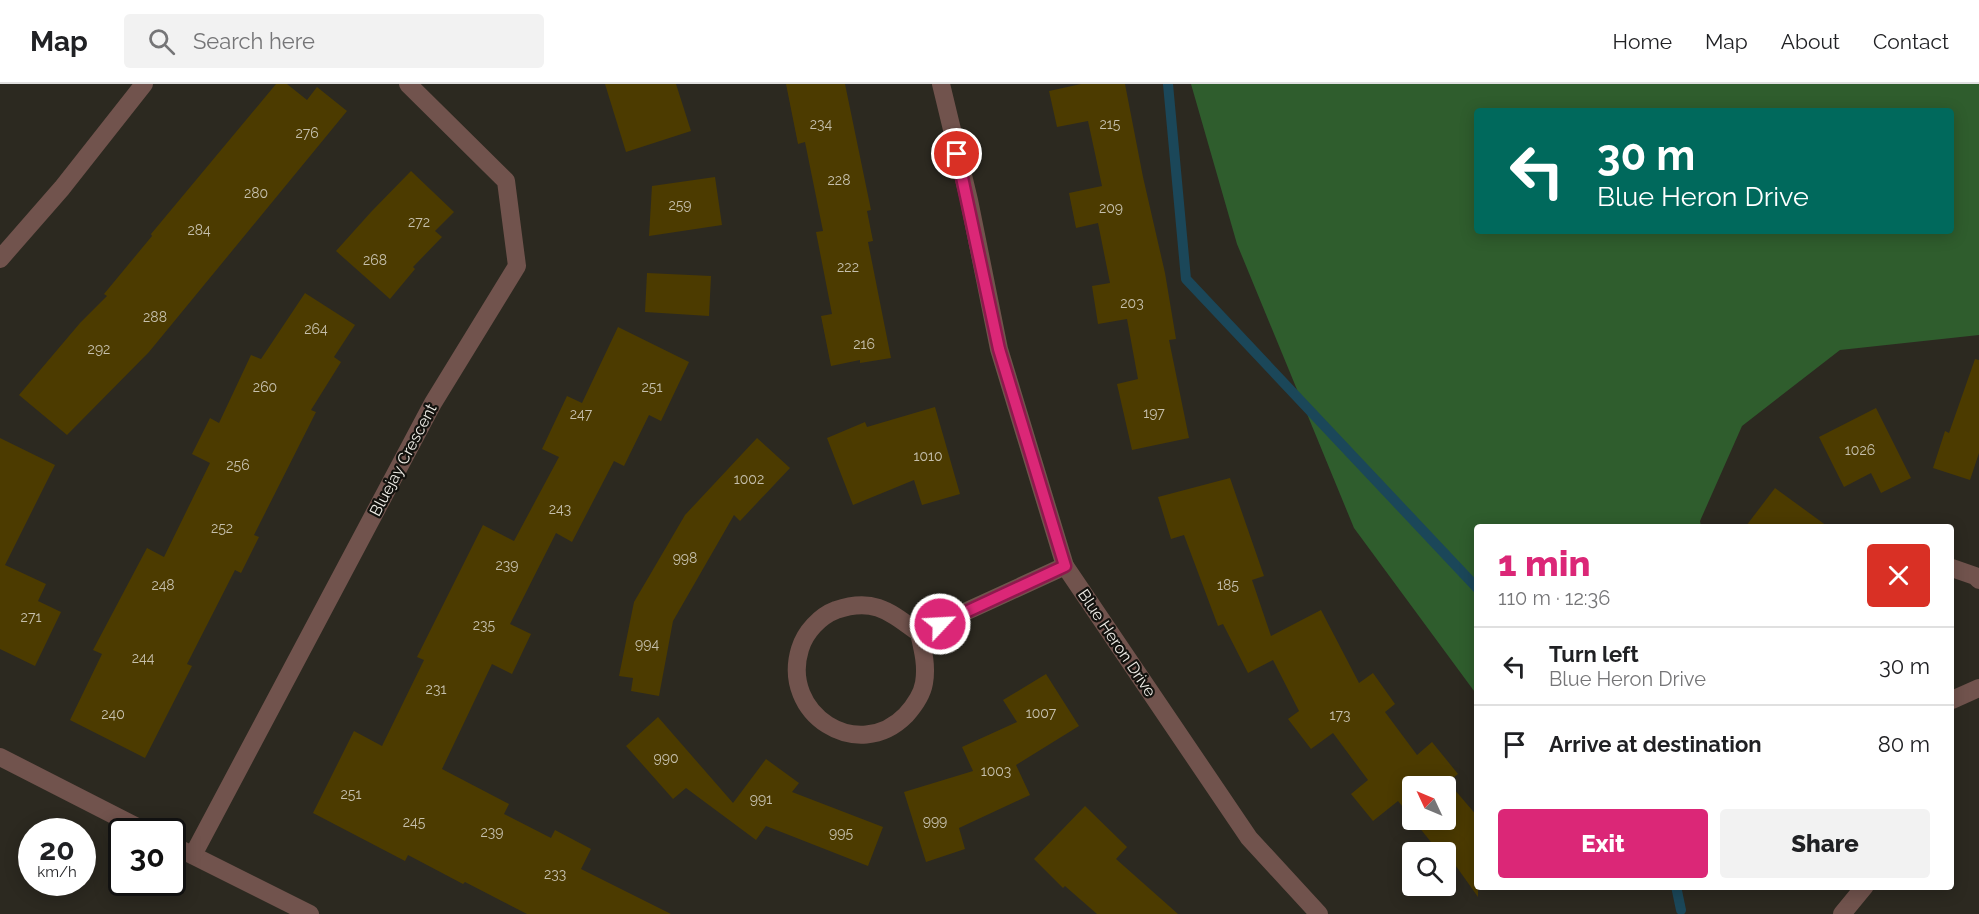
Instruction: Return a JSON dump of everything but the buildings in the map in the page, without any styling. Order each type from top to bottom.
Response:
[{"type":"street","points":[[0,259],[62,188],[144,84]]},
{"type":"street","name":"Bluejay Crescent","points":[[193,855],[433,403],[517,266],[506,181],[408,84]]},
{"type":"street","name":"Blue Heron Drive","points":[[941,84],[969,200],[999,349],[1065,566],[1249,838],[1319,914]]},
{"type":"street","points":[[919,633],[1065,566]]},
{"type":"street","points":[[1954,569],[1975,576],[1979,580]]},
{"type":"street","points":[[870,605],[890,611],[919,633],[925,664],[924,686],[915,706],[899,722],[879,732],[857,735],[836,730],[817,718],[804,702],[797,683],[796,662],[802,642],[814,625],[830,613],[849,606],[870,605]]},
{"type":"street","points":[[1954,699],[1979,688]]},
{"type":"street","points":[[0,757],[120,818]]},
{"type":"street","points":[[186,852],[310,914]]},
{"type":"street","points":[[1842,914],[1862,890]]},
{"type":"green space","points":[[1191,84],[1979,84],[1979,335],[1840,350],[1742,426],[1701,524],[1474,524],[1474,691],[1354,528],[1237,244]]},
{"type":"waterway","points":[[1168,84],[1186,279],[1474,585]]},
{"type":"waterway","points":[[1677,890],[1681,910]]},
{"type":"route","points":[[940,624],[1065,566],[999,349],[969,200],[957,154]]}]
